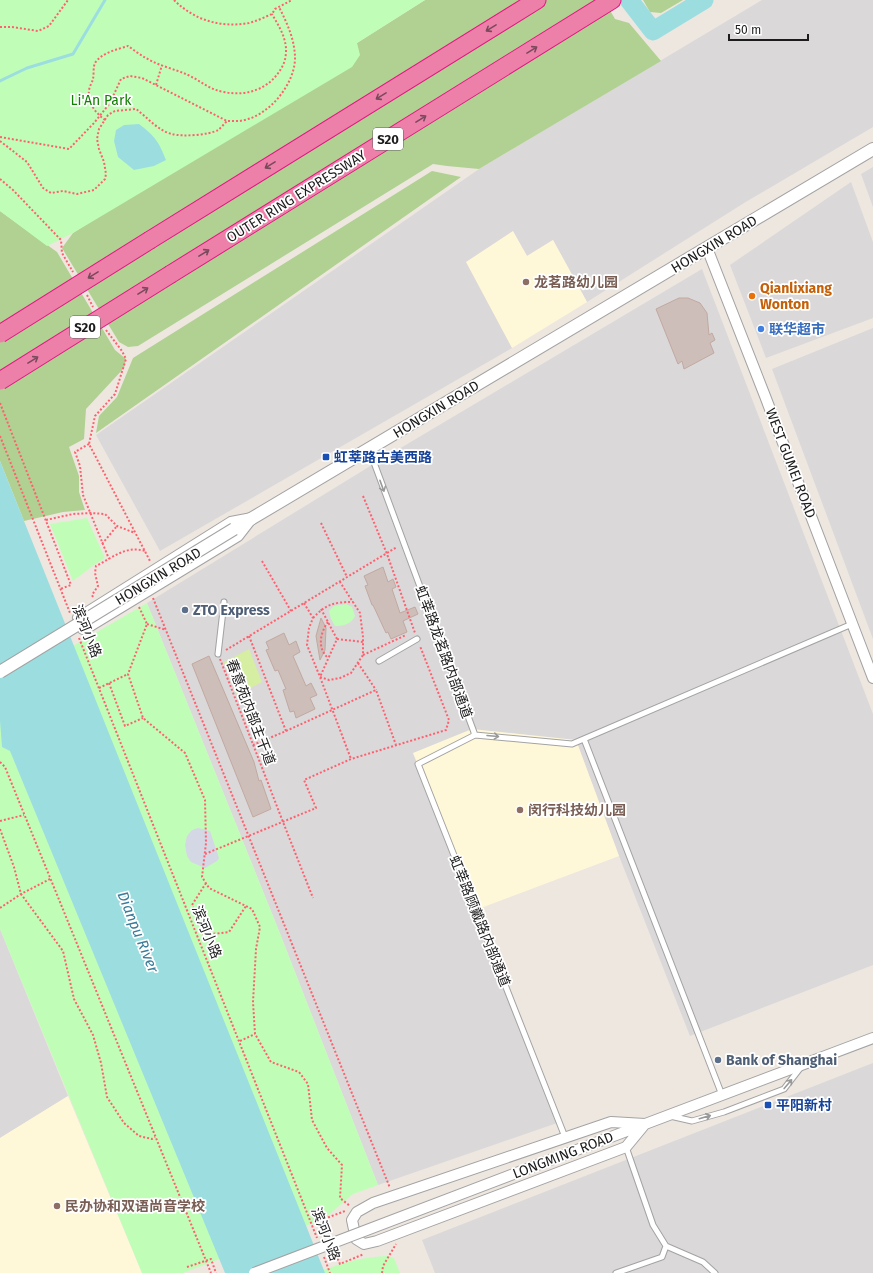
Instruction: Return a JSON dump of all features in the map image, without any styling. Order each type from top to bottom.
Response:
[{"type":"highway","points":[[0,334],[536,0]]},
{"type":"highway","name":"OUTER RING EXPRESSWAY","points":[[0,381],[609,2]]},
{"type":"street","name":"HONGXIN ROAD","points":[[0,672],[252,518],[873,149]]},
{"type":"street","name":"WEST GUMEI ROAD","points":[[707,248],[873,678]]},
{"type":"street","points":[[252,518],[238,536],[83,629],[78,618],[231,522],[252,518]]},
{"type":"street","name":"LONGMING ROAD","points":[[254,1273],[873,1038]]},
{"type":"street","points":[[611,1122],[645,1124],[626,1147],[377,1241],[364,1244],[356,1239],[352,1220],[357,1212],[373,1203],[611,1122]]},
{"type":"lane","name":"虹莘路龙茗路内部通道","points":[[369,449],[475,735],[572,744],[852,624]]},
{"type":"lane","points":[[218,654],[224,602]]},
{"type":"lane","points":[[379,660],[418,639]]},
{"type":"lane","points":[[470,730],[475,735]]},
{"type":"lane","name":"虹莘路顾戴路内部通道","points":[[475,735],[418,764],[565,1137]]},
{"type":"lane","points":[[584,739],[722,1095]]},
{"type":"lane","points":[[667,1116],[692,1121],[724,1112],[784,1089],[804,1064]]},
{"type":"lane","points":[[626,1147],[653,1225],[666,1246],[703,1262],[715,1273]]},
{"type":"lane","points":[[616,1273],[662,1257],[666,1246]]},
{"type":"path","points":[[0,27],[12,27],[38,31],[48,26],[68,0]]},
{"type":"path","points":[[174,0],[189,13],[210,22],[219,24],[249,23],[272,14],[275,9],[292,0]]},
{"type":"path","points":[[0,137],[69,149],[110,103],[121,80],[130,76],[142,78],[156,84],[227,121],[240,121],[257,115],[271,105],[281,95],[294,72],[294,43],[279,7]]},
{"type":"path","points":[[105,120],[100,116],[90,102],[88,90],[93,78],[95,64],[103,56],[128,46],[147,59],[189,75],[214,90],[225,93],[250,91],[265,87],[273,81],[279,73],[286,59],[285,43],[272,14]]},
{"type":"path","points":[[156,84],[162,65]]},
{"type":"path","points":[[0,141],[27,162],[43,188],[51,192],[64,191],[77,194],[94,190],[105,179],[106,174],[104,162],[97,139],[99,129],[108,115],[115,111],[136,109],[160,128],[172,134],[187,135],[210,133],[219,129],[227,121]]},
{"type":"path","points":[[0,179],[13,190],[61,240],[62,253],[74,272]]},
{"type":"path","points":[[85,292],[96,312]]},
{"type":"path","points":[[103,325],[126,359],[115,394],[95,416],[90,444],[154,570]]},
{"type":"path","points":[[0,403],[71,585],[60,589]]},
{"type":"path","name":"滨河小路","points":[[0,436],[70,614]]},
{"type":"path","points":[[90,444],[75,452],[80,466],[83,495],[108,559]]},
{"type":"path","points":[[205,854],[316,808],[304,780],[351,759],[446,730],[449,720],[387,554],[363,496]]},
{"type":"path","points":[[46,520],[73,514],[105,514],[117,526],[135,533]]},
{"type":"path","points":[[321,523],[347,577]]},
{"type":"path","points":[[102,544],[117,526]]},
{"type":"path","name":"春意苑内部主干道","points":[[313,898],[282,822],[218,654],[404,544]]},
{"type":"path","points":[[92,595],[98,586],[95,573],[96,566],[118,553],[136,548],[145,551]]},
{"type":"path","points":[[262,561],[291,611]]},
{"type":"path","points":[[320,677],[329,680],[340,678],[351,673],[363,654],[360,613],[340,582]]},
{"type":"path","points":[[150,590],[393,1196]]},
{"type":"path","points":[[136,598],[147,624],[128,674],[144,718],[184,753],[205,800],[205,854],[202,877],[209,888],[252,908],[260,927],[256,949],[253,1002],[255,1034],[271,1062],[299,1072],[308,1084],[312,1120],[327,1148],[342,1165],[340,1198],[352,1208],[324,1219],[328,1230]]},
{"type":"path","points":[[351,759],[308,645],[309,628],[313,618],[321,609],[332,604],[353,602]]},
{"type":"path","points":[[304,603],[313,618]]},
{"type":"path","points":[[321,609],[337,640]]},
{"type":"path","points":[[328,622],[322,632],[321,641],[323,653],[328,659]]},
{"type":"path","points":[[147,624],[166,630]]},
{"type":"path","points":[[363,654],[415,632]]},
{"type":"path","name":"滨河小路","points":[[79,636],[318,1242]]},
{"type":"path","points":[[249,636],[286,731]]},
{"type":"path","points":[[337,640],[363,642]]},
{"type":"path","points":[[320,677],[337,640]]},
{"type":"path","points":[[358,663],[376,690],[396,745]]},
{"type":"path","points":[[99,688],[128,674]]},
{"type":"path","points":[[109,683],[125,726],[144,718]]},
{"type":"path","points":[[253,745],[376,690]]},
{"type":"path","points":[[0,762],[5,767],[210,1273]]},
{"type":"path","points":[[0,821],[24,815]]},
{"type":"path","points":[[0,829],[14,867],[21,894],[63,951],[74,999],[93,1035],[101,1063],[107,1097],[124,1122],[140,1136],[152,1139],[156,1137]]},
{"type":"path","points":[[0,908],[21,894],[50,878]]},
{"type":"path","points":[[206,883],[192,905],[204,935],[229,932],[247,906]]},
{"type":"path","points":[[239,1042],[255,1034]]},
{"type":"path","points":[[382,1273],[383,1266],[397,1242]]},
{"type":"path","points":[[336,1255],[340,1264],[368,1252]]},
{"type":"path","name":"滨河小路","points":[[324,1255],[330,1273]]},
{"type":"path","points":[[187,1267],[211,1259],[216,1273]]},
{"type":"shaded area","points":[[762,0],[873,0],[873,127],[744,203],[587,302],[553,240],[527,256],[513,232],[512,348],[160,551],[96,435],[479,169]]},
{"type":"shaded area","points":[[873,167],[873,207],[861,174]]},
{"type":"shaded area","points":[[851,182],[873,242],[873,318],[766,358],[730,265]]},
{"type":"shaded area","name":"龙茗路幼儿园","points":[[513,231],[527,256],[553,240],[587,302],[512,348],[466,262]]},
{"type":"shaded area","points":[[702,269],[873,714],[873,965],[690,1036],[619,856],[576,740],[413,753],[478,909],[560,1122],[378,1185],[279,931],[147,603],[372,465]]},
{"type":"shaded area","points":[[873,328],[873,639],[772,369]]},
{"type":"shaded area","name":"闵行科技幼儿园","points":[[472,729],[576,740],[619,856],[478,909],[413,753]]},
{"type":"shaded area","points":[[198,828],[210,831],[219,858],[217,861],[205,868],[191,862],[187,856],[185,845],[187,836],[192,830]]},
{"type":"shaded area","points":[[0,929],[68,1096],[0,1138]]},
{"type":"shaded area","points":[[873,1063],[873,1273],[435,1273],[422,1240]]},
{"type":"shaded area","name":"民办协和双语尚音学校","points":[[68,1096],[142,1273],[0,1273],[0,1138]]},
{"type":"green space","name":"Li'An Park","points":[[0,0],[425,0],[357,43],[360,55],[352,67],[73,233],[47,246],[0,211]]},
{"type":"green space","points":[[425,0],[604,0],[615,19],[629,23],[661,61],[479,169],[433,164],[138,346],[128,347],[119,342],[62,248],[73,233],[357,43]]},
{"type":"green space","points":[[643,0],[683,0],[661,13],[650,12]]},
{"type":"green space","points":[[432,171],[461,177],[96,433],[99,416],[117,397],[133,358]]},
{"type":"green space","points":[[0,211],[57,252],[115,350],[126,359],[124,368],[86,409],[84,439],[69,447],[79,476],[79,492],[85,510],[63,512],[24,521],[0,461]]},
{"type":"green space","points":[[87,518],[105,558],[73,581],[50,524]]},
{"type":"green space","points":[[147,603],[279,931],[378,1185],[353,1194],[324,1219],[183,1273],[142,1273],[0,929],[0,688]]},
{"type":"green space","points":[[346,604],[352,607],[355,616],[347,624],[335,626],[329,611],[334,606]]},
{"type":"green space","points":[[249,649],[262,682],[237,695],[224,662]]},
{"type":"green space","points":[[388,1256],[394,1258],[400,1273],[316,1273],[351,1261]]},
{"type":"water","points":[[139,124],[156,140],[166,160],[154,166],[134,170],[118,157],[114,141],[116,130],[124,125]]},
{"type":"water","name":"Dianpu River","points":[[0,461],[325,1273],[225,1273],[10,751],[2,747],[0,721]]},
{"type":"building","points":[[679,298],[688,298],[700,303],[707,313],[709,335],[712,333],[715,340],[710,343],[714,353],[684,369],[682,361],[678,364],[656,309]]},
{"type":"building","points":[[383,567],[388,582],[393,579],[396,587],[392,589],[400,613],[415,607],[418,614],[403,621],[407,632],[391,639],[388,632],[386,633],[372,605],[365,586],[368,585],[364,576]]},
{"type":"building","points":[[321,618],[326,628],[325,650],[320,660],[316,636]]},
{"type":"building","points":[[284,633],[289,645],[296,641],[300,652],[293,656],[306,686],[311,683],[317,695],[310,698],[315,709],[296,718],[294,711],[290,712],[283,690],[286,689],[278,670],[275,671],[266,650],[269,649],[266,642]]},
{"type":"building","points":[[209,656],[254,762],[259,781],[261,780],[271,809],[253,817],[192,664]]},
{"type":"waterway","points":[[0,81],[27,68],[73,54],[105,0]]},
{"type":"waterway","points":[[629,0],[653,31],[704,0]]},
{"type":"place","name":"龙茗路幼儿园","points":[[526,282]]},
{"type":"place","name":"Qianlixiang Wonton","points":[[752,296]]},
{"type":"place","name":"联华超市","points":[[761,329]]},
{"type":"place","name":"虹莘路古美西路","points":[[326,457]]},
{"type":"place","name":"ZTO Express","points":[[185,610]]},
{"type":"place","name":"闵行科技幼儿园","points":[[520,810]]},
{"type":"place","name":"Bank of Shanghai","points":[[718,1060]]},
{"type":"place","name":"平阳新村","points":[[768,1105]]},
{"type":"place","name":"民办协和双语尚音学校","points":[[57,1206]]}]
